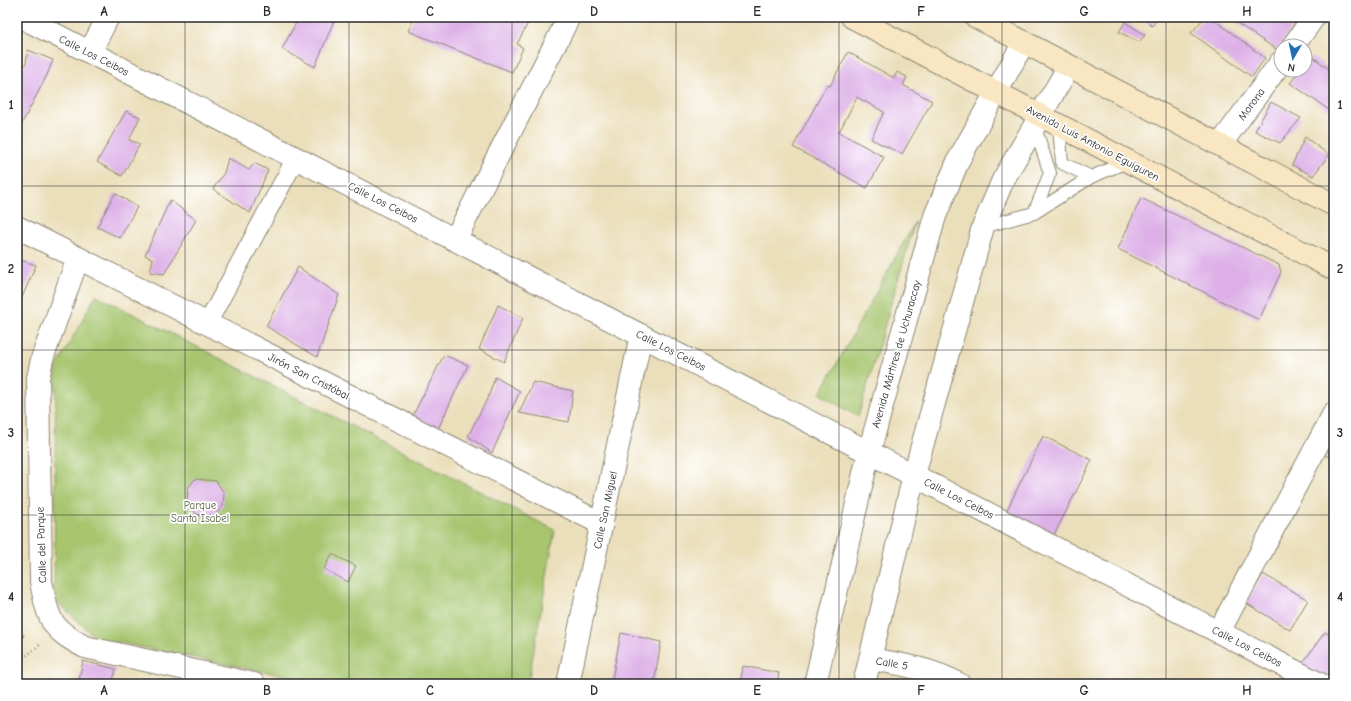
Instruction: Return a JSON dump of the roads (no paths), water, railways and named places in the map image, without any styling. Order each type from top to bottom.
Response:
[{"type":"main road","name":"Avenida Luis Antonio Eguiguren","points":[[852,17],[996,92],[1037,120],[1059,125],[1334,269]]},
{"type":"main road","points":[[976,17],[1334,205]]},
{"type":"street","name":"Calle Los Ceibos","points":[[21,17],[1219,632],[1296,679],[1320,684]]},
{"type":"street","points":[[90,52],[108,17]]},
{"type":"street","points":[[455,240],[569,17]]},
{"type":"street","points":[[1299,38],[1314,17]]},
{"type":"street","name":"Avenida Mártires de Uchuraccay","points":[[815,684],[869,452],[935,216],[959,159],[1024,42]]},
{"type":"street","points":[[864,684],[914,475],[982,227],[1003,180],[1069,66]]},
{"type":"street","name":"Morona","points":[[1220,145],[1273,73]]},
{"type":"street","points":[[207,324],[296,158]]},
{"type":"street","name":"Jirón San Cristóbal","points":[[17,227],[602,524]]},
{"type":"street","name":"Calle del Parque","points":[[78,258],[42,359],[38,378],[37,394],[41,581],[48,614],[66,637],[85,647],[254,684]]},
{"type":"street","name":"Calle San Miguel","points":[[568,684],[641,335]]},
{"type":"street","points":[[1219,632],[1334,413]]},
{"type":"street","name":"Calle 5","points":[[870,659],[917,667],[959,684]]},
{"type":"lane","points":[[1037,120],[1050,173]]},
{"type":"lane","points":[[1059,125],[1062,163]]},
{"type":"lane","points":[[982,227],[1034,213],[1091,177],[1129,162]]},
{"type":"lane","points":[[1034,213],[1050,173],[1062,163]]},
{"type":"lane","points":[[1062,163],[1091,177]]},
{"type":"park label","name":"Parque Santa Isabel","points":[[200,511]]}]
